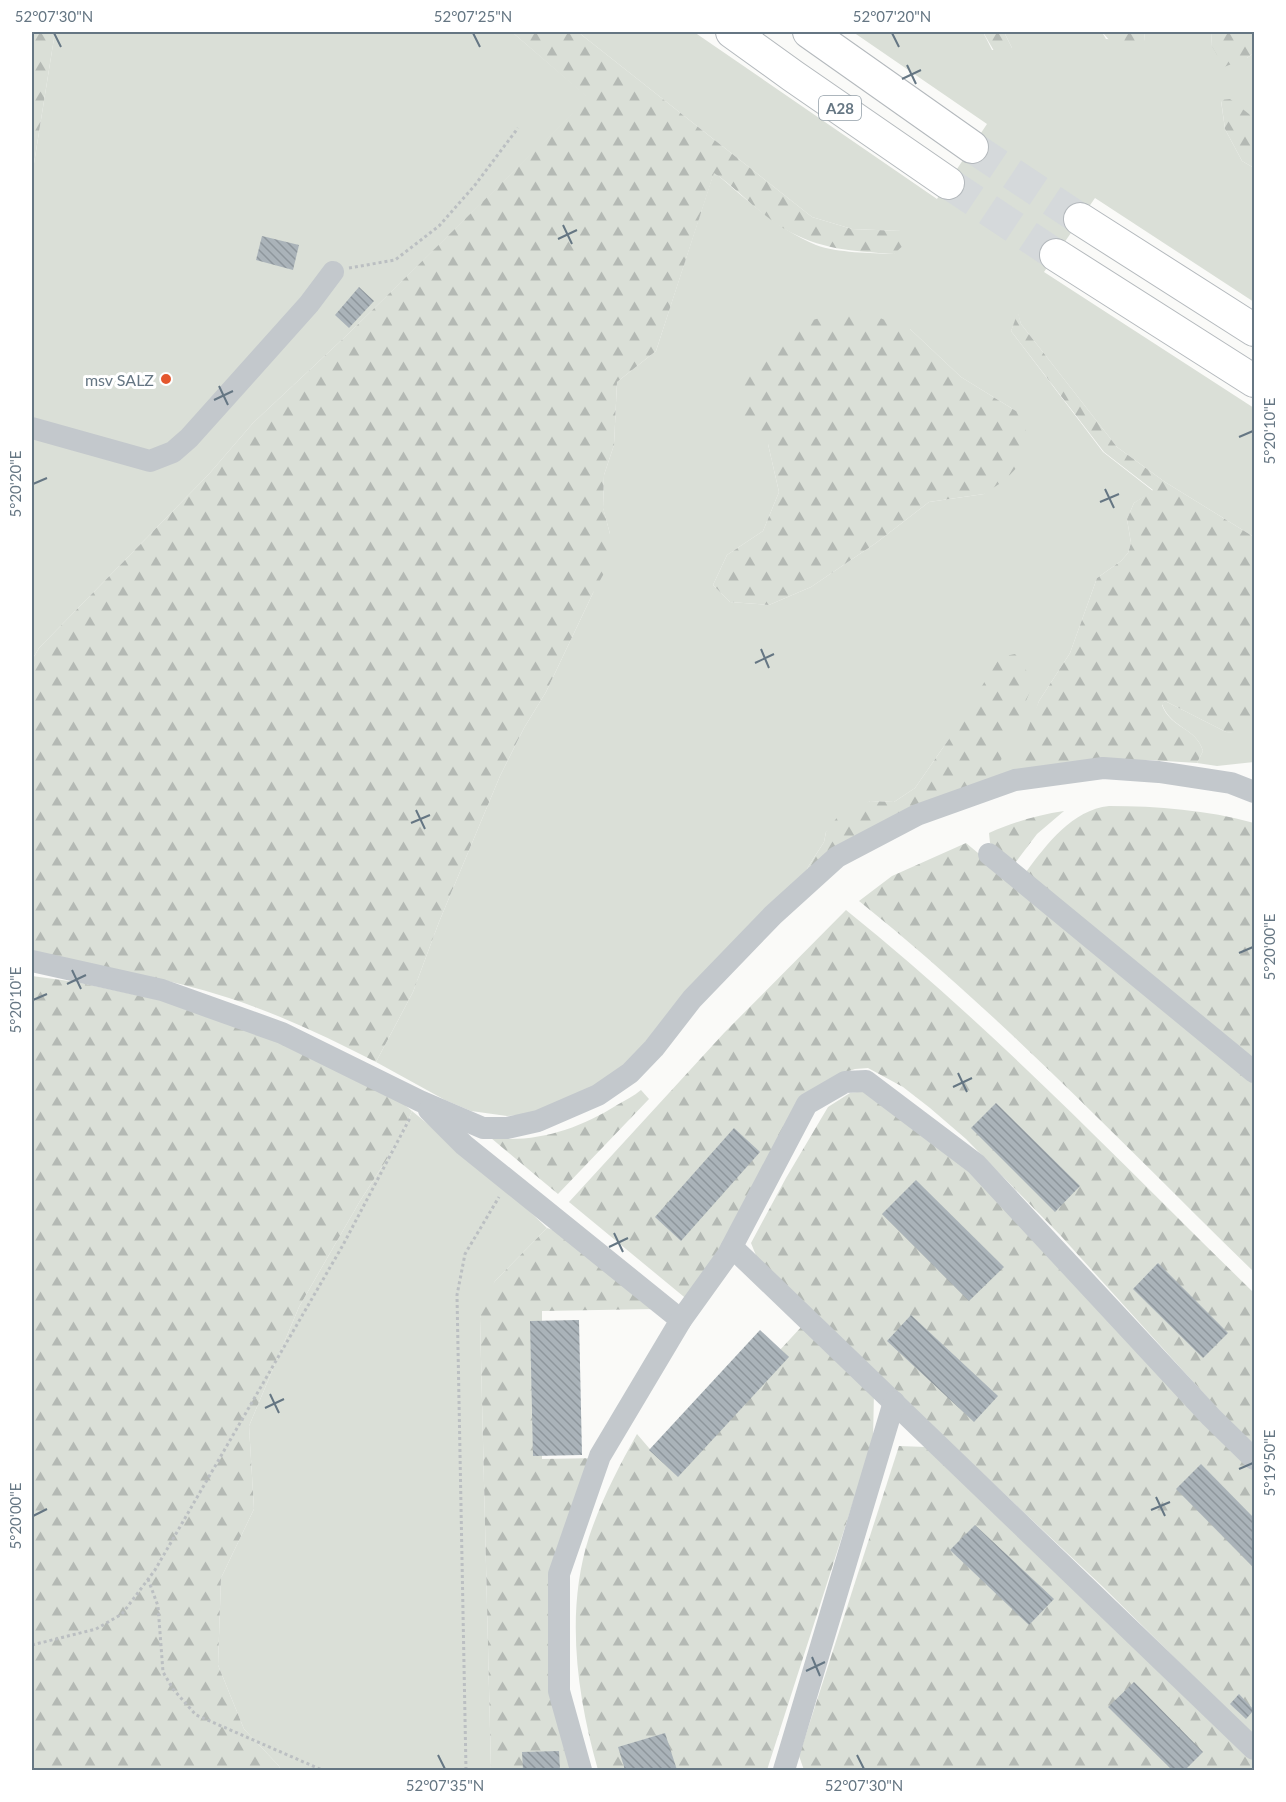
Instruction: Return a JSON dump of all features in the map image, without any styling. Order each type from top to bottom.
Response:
[{"type":"highway","name":"A28","points":[[732,32],[948,183]]},
{"type":"highway","name":"A28","points":[[809,32],[972,147]]},
{"type":"highway","points":[[1080,219],[1254,330]]},
{"type":"highway","points":[[1056,255],[1254,381]]},
{"type":"lane","points":[[32,428],[150,461],[173,452],[189,438],[301,313],[333,272]]},
{"type":"lane","points":[[32,961],[162,990],[282,1033],[420,1101],[483,1128],[507,1128],[538,1121],[598,1095],[630,1073],[654,1048],[692,999],[773,915],[837,857],[916,815],[1015,780],[1103,768],[1159,772],[1231,783],[1254,792]]},
{"type":"lane","points":[[989,854],[1254,1072]]},
{"type":"lane","points":[[581,1770],[559,1691],[559,1574],[600,1456],[681,1320],[732,1247],[807,1104],[845,1082],[866,1082],[975,1164],[1211,1418],[1254,1459]]},
{"type":"lane","points":[[420,1101],[464,1144],[681,1320]]},
{"type":"lane","points":[[732,1247],[1254,1749]]},
{"type":"lane","points":[[785,1770],[894,1402]]},
{"type":"path","points":[[333,272],[395,260],[439,226],[475,185],[518,128]]},
{"type":"path","points":[[32,1645],[96,1629],[122,1614],[148,1579],[343,1245],[420,1101]]},
{"type":"path","points":[[466,1770],[457,1294],[465,1254],[508,1180]]},
{"type":"path","points":[[148,1579],[158,1606],[163,1672],[173,1689],[196,1715],[322,1770]]},
{"type":"green space","points":[[32,32],[55,32],[32,176]]},
{"type":"green space","name":"msv SALZ","points":[[55,32],[512,32],[589,98],[347,335],[253,423],[209,474],[39,648],[32,660],[32,176]]},
{"type":"green space","points":[[512,32],[578,32],[812,217],[852,229],[901,231],[909,240],[894,254],[837,248],[810,241],[774,222],[714,173],[656,351],[617,382],[614,445],[604,475],[603,507],[610,534],[612,559],[593,593],[546,692],[524,728],[500,776],[439,922],[413,992],[376,1062],[304,1027],[229,998],[155,978],[32,952],[32,660],[39,648],[209,474],[253,423],[347,335],[588,98]]},
{"type":"green space","points":[[578,32],[694,32],[937,199],[987,124],[853,32],[983,32],[992,50],[1012,48],[1004,32],[1102,32],[1106,39],[1145,41],[1144,32],[1211,32],[1212,46],[1247,58],[1254,53],[1254,118],[1221,101],[1225,129],[1242,161],[1254,168],[1254,302],[1095,198],[1044,272],[1254,408],[1254,537],[1165,482],[1117,447],[1021,324],[1018,314],[1011,331],[1103,452],[1153,491],[1134,503],[1127,519],[1131,543],[1128,553],[1121,561],[1097,578],[1070,653],[1039,701],[1015,774],[993,779],[949,739],[915,788],[894,802],[870,801],[826,832],[824,842],[808,867],[804,884],[621,1075],[542,1113],[507,1116],[471,1111],[445,1100],[376,1062],[413,992],[439,922],[500,776],[524,728],[546,692],[593,593],[610,534],[603,508],[604,475],[614,445],[617,382],[656,351],[714,172],[788,231],[825,248],[894,254],[901,231],[852,229],[812,217]],"holes":[[[910,329],[961,377],[1016,411],[984,494],[929,502],[876,543],[811,587],[769,605],[730,602],[713,585],[727,555],[763,531],[779,492],[768,444]]]},
{"type":"green space","points":[[983,32],[1004,32],[1012,48],[1005,57],[997,56]]},
{"type":"green space","points":[[1102,32],[1144,32],[1145,41],[1136,46],[1112,43]]},
{"type":"green space","points":[[1211,32],[1254,32],[1254,53],[1224,67],[1212,46]]},
{"type":"green space","points":[[1230,99],[1254,118],[1254,168],[1242,161],[1225,129],[1221,100]]},
{"type":"green space","points":[[855,309],[910,329],[961,377],[1016,411],[1029,437],[1020,464],[1005,480],[984,494],[929,502],[876,543],[811,587],[769,605],[730,602],[713,585],[727,555],[763,531],[779,492],[768,444],[737,417],[746,374],[797,324]]},
{"type":"green space","points":[[1018,312],[1021,324],[1117,447],[1165,482],[1254,537],[1254,736],[1226,732],[1165,701],[1162,705],[1171,719],[1200,743],[1203,751],[1197,763],[1118,760],[1015,774],[1021,745],[1039,701],[1070,653],[1097,578],[1121,561],[1128,553],[1131,543],[1127,519],[1134,503],[1153,490],[1104,452],[1011,331]]},
{"type":"green space","points":[[1015,654],[1025,666],[1031,689],[993,779],[804,884],[808,867],[824,842],[826,832],[839,815],[870,801],[894,802],[915,788],[949,739],[1000,657]]},
{"type":"green space","points":[[1165,701],[1226,732],[1252,734],[1254,736],[1254,762],[1217,766],[1197,763],[1203,751],[1200,743],[1171,719],[1162,704]]},
{"type":"green space","points":[[1109,806],[1182,810],[1254,823],[1254,1063],[1026,872],[1052,840],[1072,821],[1083,814]]},
{"type":"green space","points":[[1064,811],[1037,834],[1015,863],[990,843],[989,833],[998,829],[1026,819]]},
{"type":"green space","points":[[966,843],[1254,1082],[1254,1272],[1012,1035],[911,944],[859,901],[892,876]]},
{"type":"green space","points":[[846,910],[953,1001],[1004,1048],[1254,1293],[1254,1444],[1226,1418],[1061,1236],[966,1139],[903,1087],[868,1068],[843,1073],[822,1087],[689,1301],[569,1202],[724,1033]]},
{"type":"green space","points":[[32,976],[76,982],[169,1002],[250,1026],[394,1096],[412,1111],[401,1137],[360,1201],[299,1307],[249,1426],[254,1509],[221,1578],[218,1665],[244,1729],[279,1766],[280,1770],[32,1770]]},
{"type":"green space","points":[[641,1090],[649,1099],[558,1194],[491,1138],[541,1136],[573,1127],[603,1114]]},
{"type":"green space","points":[[865,1091],[969,1171],[1254,1470],[1254,1736],[1101,1585],[759,1263],[751,1243],[828,1107],[850,1093]]},
{"type":"green space","points":[[412,1111],[503,1186],[547,1228],[495,1281],[480,1318],[491,1770],[280,1770],[279,1766],[244,1729],[218,1665],[221,1578],[254,1509],[249,1426],[299,1307],[360,1201],[401,1137]]},
{"type":"green space","points":[[547,1228],[556,1231],[655,1309],[542,1311],[542,1459],[600,1458],[559,1582],[576,1770],[491,1770],[480,1318],[485,1298],[495,1281]]},
{"type":"green space","points":[[803,1325],[874,1392],[873,1440],[767,1770],[598,1770],[584,1713],[576,1624],[577,1595],[582,1566],[589,1537],[605,1497],[637,1434],[671,1468]]},
{"type":"green space","points":[[899,1446],[926,1447],[1254,1757],[1254,1770],[804,1770],[799,1756]]},
{"type":"building","points":[[262,236],[299,245],[293,270],[256,260]]},
{"type":"building","points":[[359,287],[374,301],[349,328],[335,315]]},
{"type":"building","points":[[996,1103],[1080,1186],[1055,1212],[971,1128]]},
{"type":"building","points":[[734,1128],[760,1152],[681,1241],[655,1217]]},
{"type":"building","points":[[916,1180],[1004,1267],[969,1301],[882,1214]]},
{"type":"building","points":[[1158,1263],[1228,1333],[1203,1358],[1133,1289]]},
{"type":"building","points":[[911,1315],[998,1396],[974,1422],[887,1341]]},
{"type":"building","points":[[579,1320],[582,1455],[533,1456],[530,1321]]},
{"type":"building","points":[[760,1330],[789,1357],[678,1477],[649,1450]]},
{"type":"building","points":[[1201,1464],[1254,1518],[1254,1568],[1176,1489]]},
{"type":"building","points":[[975,1525],[1054,1599],[1029,1625],[950,1550]]},
{"type":"building","points":[[1134,1682],[1203,1752],[1185,1770],[1172,1770],[1108,1707]]},
{"type":"building","points":[[1239,1694],[1254,1710],[1246,1719],[1230,1704]]},
{"type":"building","points":[[665,1733],[677,1770],[625,1770],[618,1747]]},
{"type":"building","points":[[559,1751],[560,1770],[523,1770],[522,1752]]},
{"type":"tunnel","points":[[972,147],[1080,219]]},
{"type":"tunnel","points":[[948,183],[1056,255]]},
{"type":"place","name":"msv SALZ","points":[[166,379]]}]
